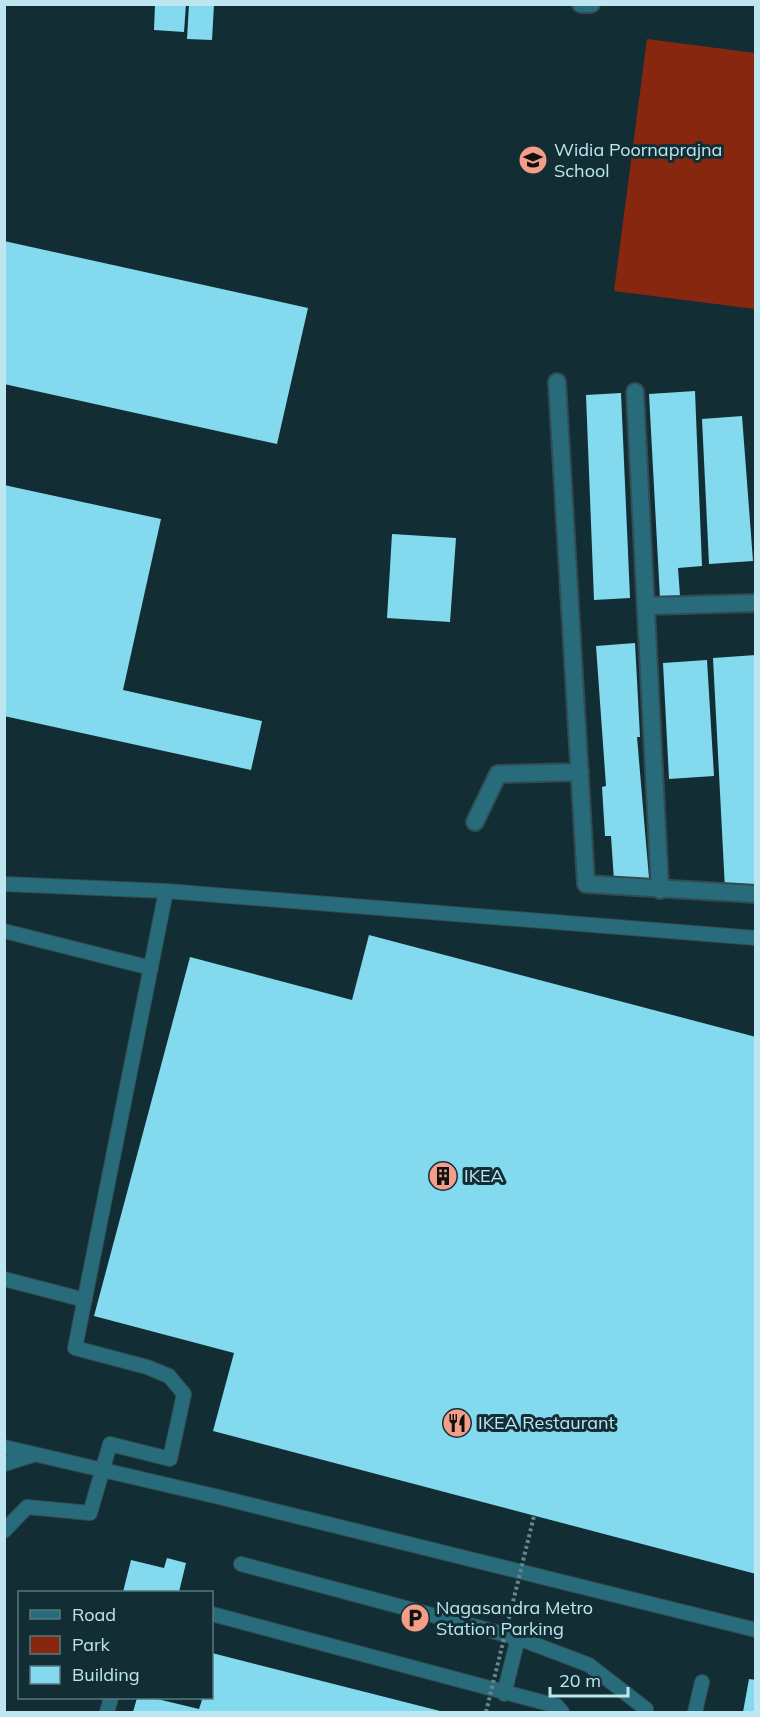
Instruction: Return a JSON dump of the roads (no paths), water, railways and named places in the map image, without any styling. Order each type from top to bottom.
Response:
[{"type":"street","points":[[581,4],[591,4]]},
{"type":"street","points":[[557,382],[586,884],[756,894]]},
{"type":"street","points":[[635,392],[660,890]]},
{"type":"street","points":[[646,606],[756,603]]},
{"type":"street","points":[[475,822],[498,774],[580,772]]},
{"type":"lane","points":[[4,884],[166,891],[756,939]]},
{"type":"lane","points":[[4,1532],[27,1507],[90,1513],[110,1444],[170,1459],[184,1394],[169,1376],[147,1367],[75,1348],[166,891]]},
{"type":"lane","points":[[4,931],[151,968]]},
{"type":"lane","points":[[4,1279],[85,1300]]},
{"type":"lane","points":[[4,1447],[756,1630]]},
{"type":"lane","points":[[4,1464],[35,1454]]},
{"type":"lane","points":[[241,1564],[518,1638],[589,1665],[646,1709]]},
{"type":"lane","points":[[213,1614],[557,1707],[562,1713]]},
{"type":"lane","points":[[504,1694],[518,1638]]},
{"type":"lane","points":[[694,1713],[702,1682]]},
{"type":"place","name":"Widia Poornaprajna School","points":[[533,160]]},
{"type":"place","name":"IKEA","points":[[443,1176]]},
{"type":"place","name":"IKEA Restaurant","points":[[457,1423]]},
{"type":"place","name":"Nagasandra Metro Station Parking","points":[[415,1618]]}]
